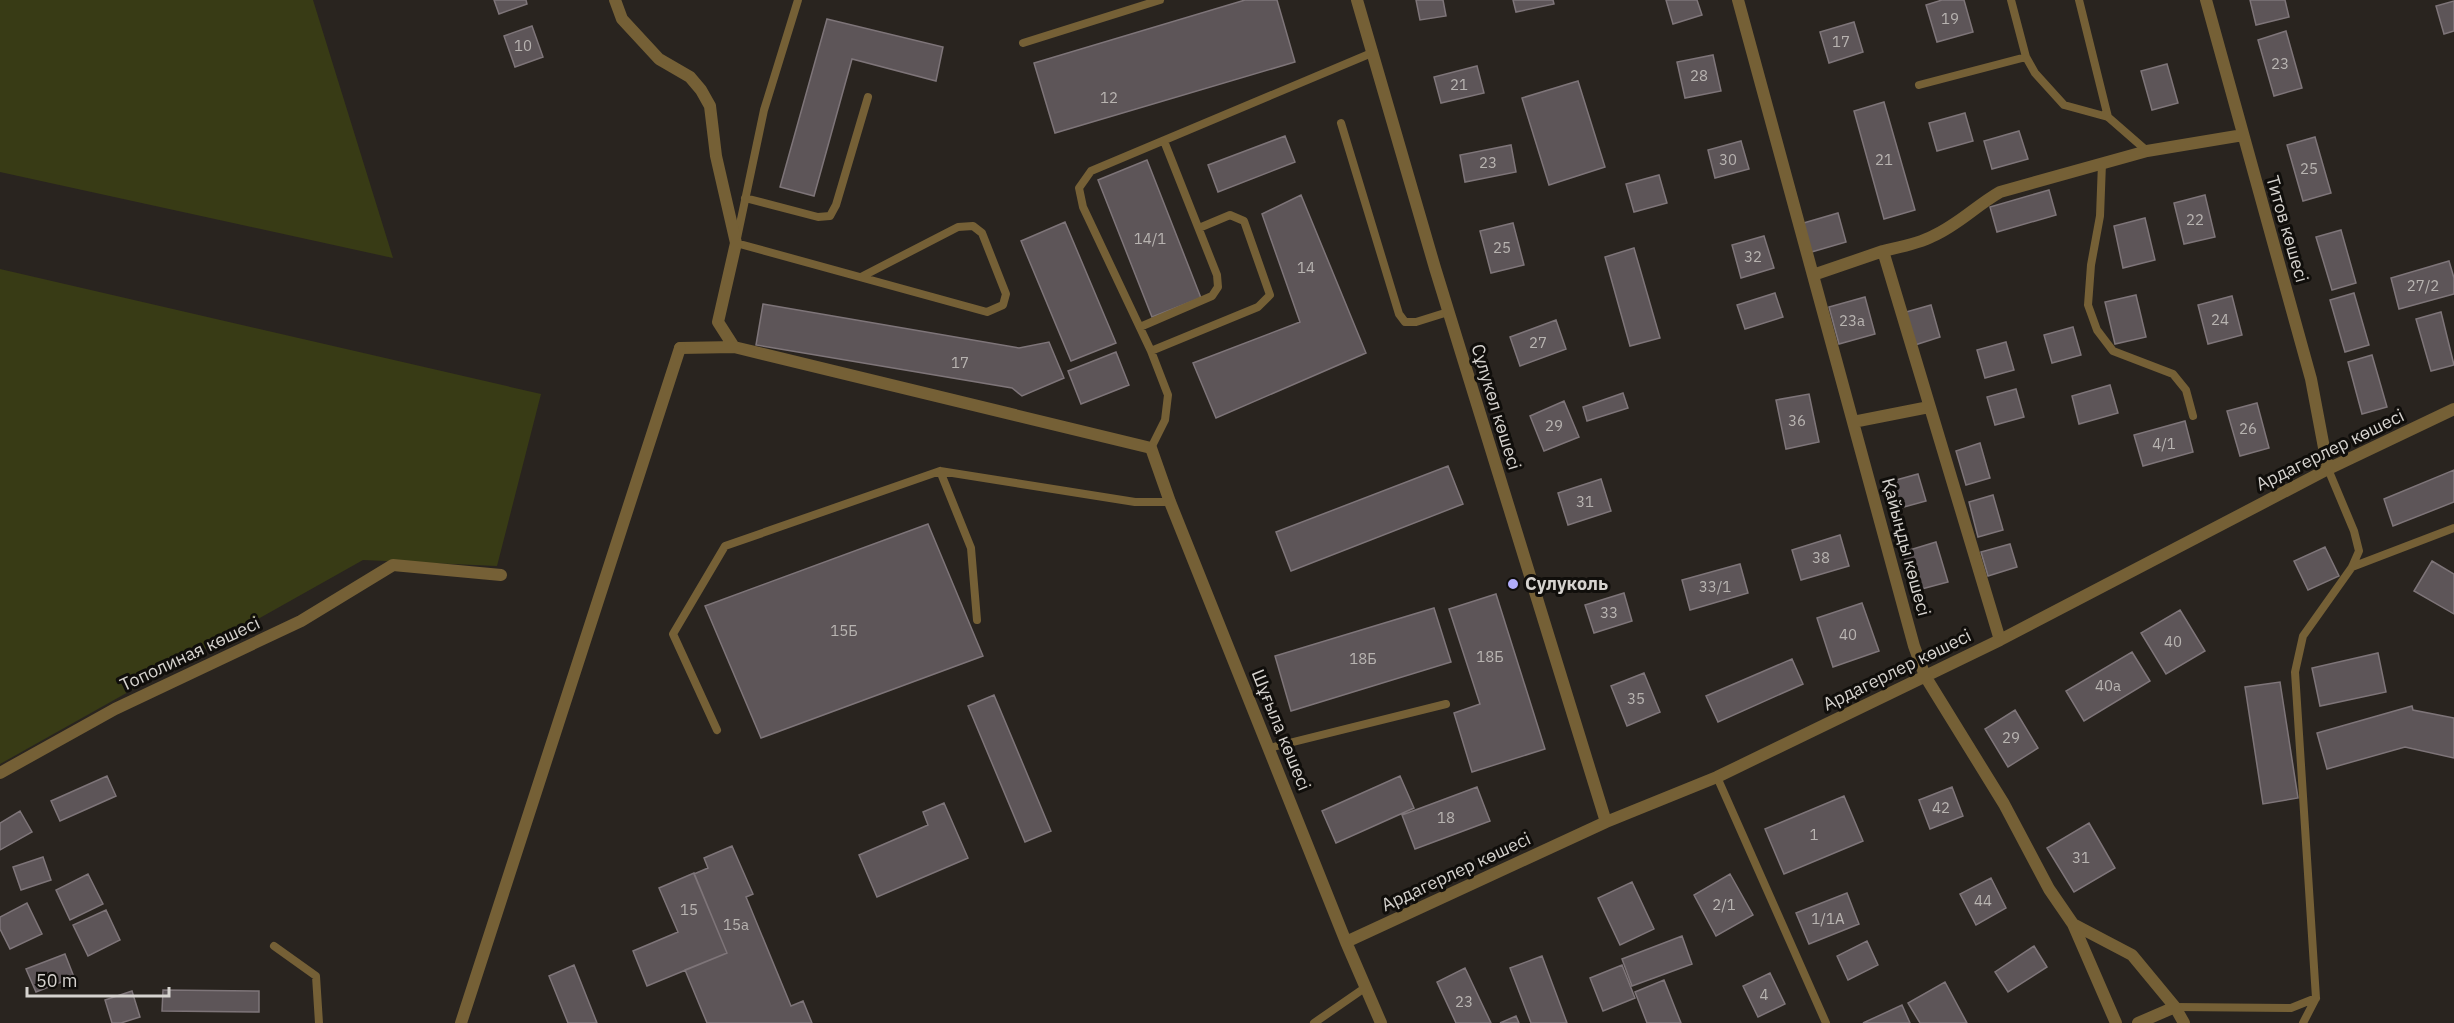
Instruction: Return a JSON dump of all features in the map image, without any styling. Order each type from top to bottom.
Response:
[{"type":"street","points":[[615,0],[622,19],[659,58],[690,77],[710,106],[716,156],[736,243],[718,322],[734,348]]},
{"type":"street","name":"Сұлукөл көшесі","points":[[1357,0],[1448,312],[1606,822]]},
{"type":"street","name":"Қайыңды көшесі","points":[[1738,0],[1914,646],[1925,676],[2004,804],[2049,888],[2073,924],[2132,955],[2175,1007],[2184,1023]]},
{"type":"street","name":"Титов көшесі","points":[[2206,0],[2311,379],[2328,469]]},
{"type":"street","points":[[1813,275],[1931,237],[1955,224],[1983,201],[2000,192],[2147,151],[2243,135]]},
{"type":"street","points":[[1883,251],[2000,640]]},
{"type":"street","points":[[461,1023],[680,348],[734,348],[1151,448]]},
{"type":"street","points":[[1853,422],[1929,407]]},
{"type":"street","name":"Ардагерлер көшесі","points":[[1346,942],[1606,822],[1717,777],[2000,640],[2328,469],[2454,409]]},
{"type":"street","name":"Шұғыла көшесі","points":[[1151,448],[1170,502],[1346,942],[1381,1023]]},
{"type":"street","name":"Тополиная көшесі","points":[[0,773],[115,709],[301,621],[393,565],[501,575]]},
{"type":"street","points":[[2073,924],[2116,1023]]},
{"type":"street","points":[[2138,1023],[2175,1007]]},
{"type":"lane","points":[[798,0],[764,110],[736,243],[861,278],[987,312],[1003,305],[1006,294],[982,233],[973,226],[958,226],[861,278]]},
{"type":"lane","points":[[1023,43],[1160,0]]},
{"type":"lane","points":[[2011,0],[2026,57],[2035,73],[2064,105],[2108,117],[2147,151]]},
{"type":"lane","points":[[2079,0],[2108,117]]},
{"type":"lane","points":[[1151,448],[1165,420],[1168,395],[1151,351],[1083,207],[1079,188],[1091,171],[1374,52]]},
{"type":"lane","points":[[1919,85],[2026,57]]},
{"type":"lane","points":[[746,198],[818,217],[830,216],[836,205],[868,98]]},
{"type":"lane","points":[[1341,123],[1399,314],[1405,322],[1416,322],[1448,312]]},
{"type":"lane","points":[[1140,327],[1212,296],[1218,287],[1217,274],[1164,141]]},
{"type":"lane","points":[[2102,163],[2100,216],[2091,266],[2088,305],[2097,330],[2113,351],[2173,374],[2186,390],[2193,416]]},
{"type":"lane","points":[[1151,351],[1258,307],[1270,295],[1244,221],[1230,215],[1199,228]]},
{"type":"lane","points":[[2303,1023],[2316,998],[2295,672],[2303,636],[2352,567],[2359,551],[2354,531],[2328,469]]},
{"type":"lane","points":[[717,730],[673,634],[725,546],[940,471],[1135,502],[1170,502]]},
{"type":"lane","points":[[940,471],[971,548],[977,620]]},
{"type":"lane","points":[[2352,567],[2454,528]]},
{"type":"lane","points":[[1269,748],[1446,704]]},
{"type":"lane","points":[[1717,777],[1826,1023]]},
{"type":"lane","points":[[274,946],[316,976],[319,1023]]},
{"type":"lane","points":[[1314,1023],[1366,987]]},
{"type":"lane","points":[[2175,1007],[2291,1008],[2316,998]]},
{"type":"green space","points":[[0,0],[313,0],[393,258],[0,172]]},
{"type":"green space","points":[[0,269],[541,394],[497,566],[363,560],[0,764]]},
{"type":"building","points":[[494,0],[526,0],[527,4],[499,14]]},
{"type":"building","points":[[1245,0],[1277,0],[1295,62],[1055,133],[1034,63]]},
{"type":"building","points":[[1416,0],[1443,0],[1446,16],[1420,20]]},
{"type":"building","points":[[1513,0],[1553,0],[1554,4],[1516,12]]},
{"type":"building","points":[[1666,0],[1697,0],[1702,15],[1673,24]]},
{"type":"building","points":[[1942,0],[1964,0],[1973,32],[1937,42],[1926,5]]},
{"type":"building","points":[[2250,0],[2285,0],[2289,17],[2256,25]]},
{"type":"building","points":[[2454,1],[2454,31],[2444,34],[2436,6]]},
{"type":"building","points":[[827,19],[943,47],[936,81],[852,59],[814,196],[780,187]]},
{"type":"building","points":[[1854,22],[1863,52],[1829,63],[1820,32]]},
{"type":"building","points":[[532,26],[543,57],[515,67],[504,36]]},
{"type":"building","points":[[2286,31],[2302,88],[2274,96],[2258,40]]},
{"type":"building","points":[[1713,55],[1721,91],[1685,98],[1677,62]]},
{"type":"building","points":[[2167,64],[2178,103],[2152,110],[2141,71]]},
{"type":"building","points":[[1477,66],[1484,93],[1441,103],[1434,77]]},
{"type":"building","points":[[1578,81],[1605,167],[1549,185],[1522,98]]},
{"type":"building","points":[[1884,102],[1915,210],[1884,219],[1854,111]]},
{"type":"building","points":[[1965,113],[1973,141],[1937,151],[1929,123]]},
{"type":"building","points":[[2019,131],[2028,159],[1992,169],[1984,141]]},
{"type":"building","points":[[1285,136],[1295,162],[1218,192],[1208,165]]},
{"type":"building","points":[[2315,137],[2331,193],[2303,201],[2287,145]]},
{"type":"building","points":[[1741,141],[1749,169],[1715,178],[1708,150]]},
{"type":"building","points":[[1511,145],[1516,172],[1465,182],[1460,155]]},
{"type":"building","points":[[1147,160],[1201,298],[1152,317],[1098,180]]},
{"type":"building","points":[[1659,175],[1667,203],[1634,212],[1626,184]]},
{"type":"building","points":[[2049,190],[2056,215],[1997,232],[1990,207]]},
{"type":"building","points":[[1301,195],[1366,353],[1216,418],[1193,363],[1300,322],[1262,214]]},
{"type":"building","points":[[2205,195],[2215,237],[2184,244],[2174,203]]},
{"type":"building","points":[[1838,213],[1846,242],[1808,253],[1800,224]]},
{"type":"building","points":[[2145,218],[2155,260],[2123,268],[2114,226]]},
{"type":"building","points":[[1065,222],[1116,343],[1071,361],[1021,241]]},
{"type":"building","points":[[1513,223],[1524,265],[1491,273],[1480,231]]},
{"type":"building","points":[[2341,230],[2356,283],[2332,290],[2316,237]]},
{"type":"building","points":[[1764,236],[1774,268],[1741,278],[1732,245]]},
{"type":"building","points":[[1634,248],[1660,338],[1630,346],[1605,257]]},
{"type":"building","points":[[2449,261],[2454,278],[2454,294],[2399,309],[2391,278]]},
{"type":"building","points":[[1775,293],[1783,317],[1745,329],[1737,305]]},
{"type":"building","points":[[2354,293],[2369,345],[2345,352],[2330,300]]},
{"type":"building","points":[[2136,295],[2146,337],[2115,344],[2105,302]]},
{"type":"building","points":[[2232,296],[2242,335],[2208,344],[2198,305]]},
{"type":"building","points":[[1865,297],[1875,334],[1839,344],[1829,307]]},
{"type":"building","points":[[763,304],[1019,348],[1049,342],[1064,378],[1022,396],[1012,388],[756,345]]},
{"type":"building","points":[[1931,305],[1940,337],[1915,345],[1906,312]]},
{"type":"building","points":[[2441,312],[2454,365],[2431,371],[2416,319]]},
{"type":"building","points":[[1556,320],[1566,349],[1520,366],[1510,337]]},
{"type":"building","points":[[2073,327],[2081,355],[2052,363],[2044,335]]},
{"type":"building","points":[[2006,342],[2014,370],[1985,378],[1977,350]]},
{"type":"building","points":[[1116,352],[1129,385],[1081,404],[1068,371]]},
{"type":"building","points":[[2372,355],[2387,407],[2362,414],[2348,362]]},
{"type":"building","points":[[2110,385],[2118,413],[2079,424],[2072,396]]},
{"type":"building","points":[[2016,389],[2024,417],[1995,425],[1987,397]]},
{"type":"building","points":[[1623,393],[1628,408],[1587,421],[1583,407]]},
{"type":"building","points":[[1809,394],[1819,442],[1786,449],[1776,400]]},
{"type":"building","points":[[1564,401],[1579,437],[1544,451],[1530,416]]},
{"type":"building","points":[[2257,403],[2269,448],[2240,456],[2227,411]]},
{"type":"building","points":[[2185,421],[2193,452],[2143,466],[2134,435]]},
{"type":"building","points":[[1980,443],[1990,478],[1966,485],[1956,451]]},
{"type":"building","points":[[1448,466],[1463,504],[1291,571],[1276,532]]},
{"type":"building","points":[[2454,470],[2454,502],[2393,526],[2384,499]]},
{"type":"building","points":[[1918,474],[1926,501],[1893,510],[1885,483]]},
{"type":"building","points":[[1601,479],[1611,511],[1568,525],[1558,493]]},
{"type":"building","points":[[1993,495],[2003,530],[1978,537],[1969,502]]},
{"type":"building","points":[[928,524],[983,656],[761,738],[705,606]]},
{"type":"building","points":[[1840,535],[1849,566],[1801,580],[1792,550]]},
{"type":"building","points":[[1936,542],[1948,582],[1914,591],[1903,552]]},
{"type":"building","points":[[2010,544],[2017,567],[1988,576],[1981,552]]},
{"type":"building","points":[[2325,547],[2339,576],[2308,590],[2294,561]]},
{"type":"building","points":[[2432,561],[2454,574],[2454,614],[2414,591]]},
{"type":"building","points":[[1740,564],[1748,593],[1690,610],[1682,580]]},
{"type":"building","points":[[1624,593],[1632,621],[1594,633],[1585,605]]},
{"type":"building","points":[[1496,594],[1545,749],[1472,772],[1454,713],[1480,704],[1449,609]]},
{"type":"building","points":[[1862,603],[1879,651],[1833,667],[1817,618]]},
{"type":"building","points":[[1434,608],[1451,662],[1291,711],[1275,656]]},
{"type":"building","points":[[2180,610],[2205,651],[2166,674],[2141,633]]},
{"type":"building","points":[[2132,652],[2150,681],[2084,721],[2066,691]]},
{"type":"building","points":[[2378,653],[2386,692],[2320,706],[2312,668]]},
{"type":"building","points":[[1792,659],[1803,684],[1718,722],[1706,696]]},
{"type":"building","points":[[1644,673],[1660,712],[1627,726],[1611,686]]},
{"type":"building","points":[[2280,682],[2298,798],[2263,804],[2245,687]]},
{"type":"building","points":[[994,695],[1051,831],[1025,842],[968,706]]},
{"type":"building","points":[[2412,706],[2413,710],[2454,718],[2454,758],[2405,747],[2327,769],[2317,733]]},
{"type":"building","points":[[2015,710],[2038,748],[2008,767],[1985,729]]},
{"type":"building","points":[[107,776],[116,796],[60,821],[51,801]]},
{"type":"building","points":[[1400,776],[1414,808],[1336,843],[1322,811]]},
{"type":"building","points":[[1477,787],[1490,821],[1415,849],[1402,815]]},
{"type":"building","points":[[1952,787],[1963,816],[1930,829],[1919,800]]},
{"type":"building","points":[[1844,796],[1863,841],[1784,874],[1765,829]]},
{"type":"building","points":[[944,803],[968,858],[877,897],[859,855],[928,825],[923,812]]},
{"type":"building","points":[[20,811],[32,832],[0,850],[0,823]]},
{"type":"building","points":[[2089,823],[2115,868],[2074,892],[2047,848]]},
{"type":"building","points":[[732,846],[753,894],[746,897],[791,1006],[803,1001],[812,1023],[707,1023],[685,970],[727,953],[694,874],[708,868],[704,858]]},
{"type":"building","points":[[43,857],[51,880],[21,890],[13,867]]},
{"type":"building","points":[[694,873],[727,953],[647,986],[633,951],[678,932],[659,888]]},
{"type":"building","points":[[88,874],[103,904],[70,920],[56,890]]},
{"type":"building","points":[[1730,874],[1753,915],[1716,936],[1694,895]]},
{"type":"building","points":[[1991,878],[2006,908],[1976,925],[1960,894]]},
{"type":"building","points":[[1632,882],[1654,929],[1620,945],[1598,898]]},
{"type":"building","points":[[1847,893],[1859,924],[1809,944],[1796,913]]},
{"type":"building","points":[[27,903],[42,934],[10,949],[0,929],[0,917]]},
{"type":"building","points":[[106,910],[120,940],[88,956],[73,925]]},
{"type":"building","points":[[1682,936],[1692,964],[1632,986],[1622,959]]},
{"type":"building","points":[[1867,941],[1878,965],[1848,980],[1837,956]]},
{"type":"building","points":[[2034,946],[2047,967],[2008,992],[1995,972]]},
{"type":"building","points":[[65,954],[74,977],[36,992],[26,969]]},
{"type":"building","points":[[1542,956],[1567,1023],[1531,1023],[1510,968]]},
{"type":"building","points":[[574,965],[597,1023],[568,1023],[549,976]]},
{"type":"building","points":[[1622,965],[1635,998],[1603,1011],[1590,978]]},
{"type":"building","points":[[1465,968],[1491,1023],[1456,1023],[1437,982]]},
{"type":"building","points":[[1770,973],[1785,1004],[1758,1017],[1743,986]]},
{"type":"building","points":[[1664,980],[1681,1023],[1647,1023],[1635,992]]},
{"type":"building","points":[[1945,982],[1967,1023],[1920,1023],[1908,1003]]},
{"type":"building","points":[[163,990],[259,991],[259,1012],[162,1011]]},
{"type":"building","points":[[132,991],[140,1017],[121,1023],[112,1023],[105,1000]]},
{"type":"building","points":[[1902,1005],[1910,1023],[1863,1023]]},
{"type":"building","points":[[1516,1016],[1519,1023],[1500,1023]]},
{"type":"place","name":"Сулуколь","points":[[1513,584]]}]
